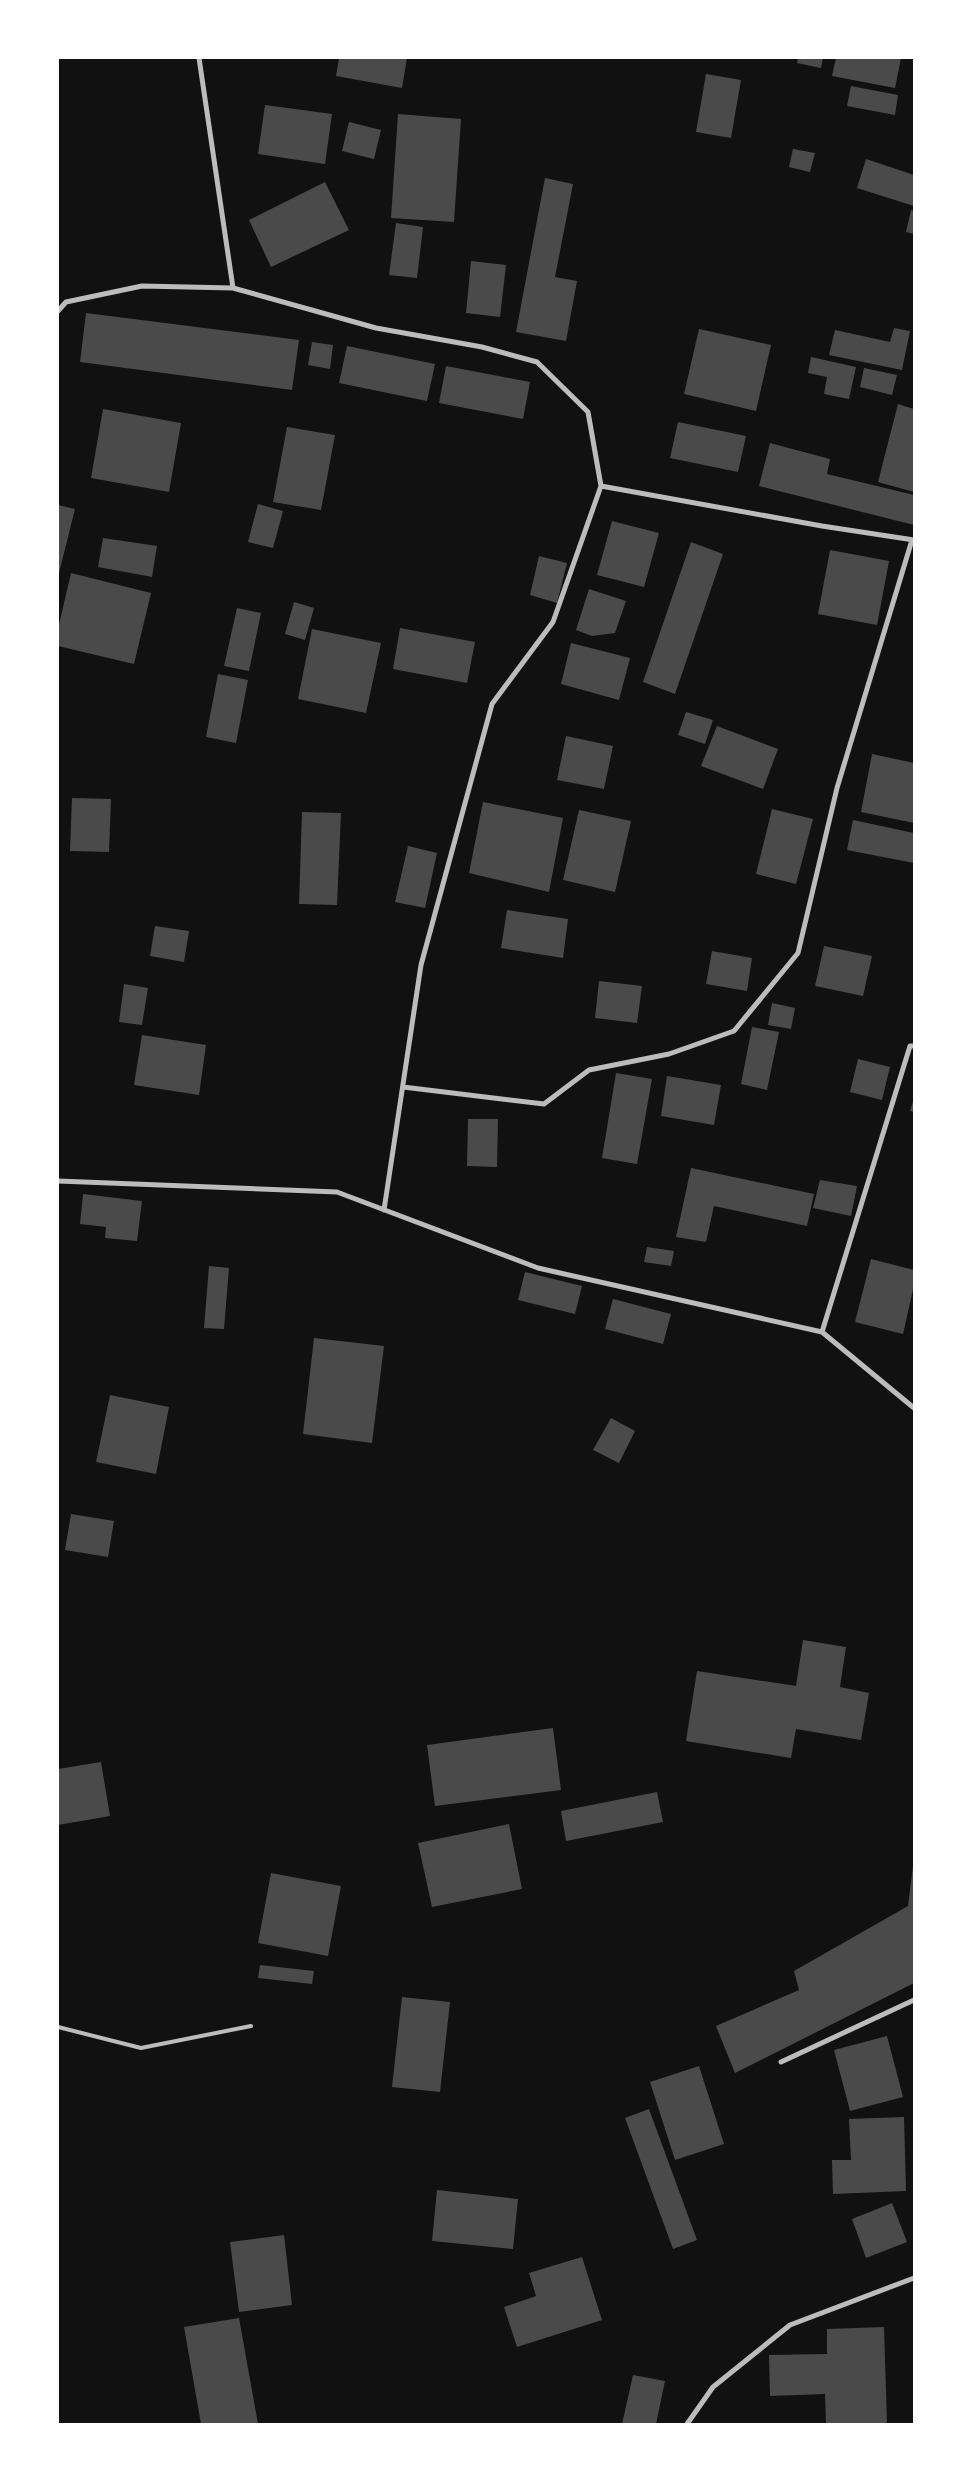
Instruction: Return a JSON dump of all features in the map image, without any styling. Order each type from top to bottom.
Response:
[{"type":"street","points":[[199,58],[233,288]]},
{"type":"street","points":[[58,311],[66,302],[142,286],[233,288],[376,328],[482,347],[537,362],[588,412],[600,486],[553,622],[492,704],[421,965],[384,1210]]},
{"type":"street","points":[[403,1087],[544,1104],[589,1070],[669,1054],[734,1031],[798,953],[837,788],[913,540],[822,526],[600,486]]},
{"type":"street","points":[[822,1332],[910,1046],[914,1046]]},
{"type":"street","points":[[58,1181],[337,1192],[538,1268],[822,1332],[914,1408]]},
{"type":"street","points":[[781,2062],[914,2000]]},
{"type":"street","points":[[687,2424],[713,2387],[790,2326],[914,2278]]},
{"type":"lane","points":[[58,2026],[141,2048],[252,2026]]},
{"type":"building","points":[[339,58],[407,58],[402,88],[336,76]]},
{"type":"building","points":[[798,58],[823,58],[821,68],[797,63]]},
{"type":"building","points":[[836,58],[901,58],[895,88],[832,76]]},
{"type":"building","points":[[706,74],[741,80],[731,138],[696,132]]},
{"type":"building","points":[[851,86],[898,95],[895,115],[847,106]]},
{"type":"building","points":[[265,105],[332,114],[325,164],[258,154]]},
{"type":"building","points":[[398,114],[461,119],[454,222],[391,218]]},
{"type":"building","points":[[349,122],[381,130],[374,159],[342,151]]},
{"type":"building","points":[[793,149],[815,153],[810,172],[789,167]]},
{"type":"building","points":[[866,159],[914,175],[914,206],[857,188]]},
{"type":"building","points":[[545,178],[573,184],[555,277],[577,281],[566,341],[516,332]]},
{"type":"building","points":[[325,182],[349,230],[271,267],[249,220]]},
{"type":"building","points":[[911,210],[914,211],[914,234],[906,232]]},
{"type":"building","points":[[396,223],[423,227],[417,278],[389,275]]},
{"type":"building","points":[[471,261],[506,265],[500,317],[466,313]]},
{"type":"building","points":[[86,313],[299,340],[292,390],[80,362]]},
{"type":"building","points":[[894,328],[910,331],[902,370],[829,355],[835,330],[890,342]]},
{"type":"building","points":[[699,329],[771,345],[756,411],[684,394]]},
{"type":"building","points":[[312,342],[333,345],[330,369],[308,365]]},
{"type":"building","points":[[347,346],[435,364],[427,401],[339,383]]},
{"type":"building","points":[[811,357],[856,367],[849,399],[824,394],[827,377],[808,373]]},
{"type":"building","points":[[446,366],[530,382],[523,419],[439,403]]},
{"type":"building","points":[[864,368],[897,375],[892,395],[860,387]]},
{"type":"building","points":[[898,404],[914,409],[914,492],[878,482]]},
{"type":"building","points":[[103,409],[181,423],[169,492],[91,478]]},
{"type":"building","points":[[678,422],[746,436],[738,472],[670,458]]},
{"type":"building","points":[[287,427],[335,435],[321,510],[273,502]]},
{"type":"building","points":[[770,443],[830,459],[827,474],[914,495],[914,525],[759,486]]},
{"type":"building","points":[[258,504],[283,511],[273,548],[248,542]]},
{"type":"building","points":[[58,505],[75,509],[58,577]]},
{"type":"building","points":[[612,521],[659,533],[644,587],[597,575]]},
{"type":"building","points":[[103,538],[157,546],[152,577],[98,567]]},
{"type":"building","points":[[691,542],[723,554],[675,694],[643,682]]},
{"type":"building","points":[[830,550],[889,561],[877,625],[818,614]]},
{"type":"building","points":[[539,556],[567,563],[557,603],[530,595]]},
{"type":"building","points":[[71,573],[151,593],[134,664],[58,646],[58,629]]},
{"type":"building","points":[[589,589],[626,601],[615,633],[592,636],[576,630]]},
{"type":"building","points":[[294,602],[314,608],[305,640],[285,634]]},
{"type":"building","points":[[237,608],[261,613],[249,671],[224,666]]},
{"type":"building","points":[[400,628],[475,642],[467,683],[393,669]]},
{"type":"building","points":[[312,629],[381,643],[366,713],[298,699]]},
{"type":"building","points":[[571,643],[630,658],[619,700],[561,684]]},
{"type":"building","points":[[218,674],[248,680],[236,743],[206,737]]},
{"type":"building","points":[[686,712],[713,720],[705,744],[678,735]]},
{"type":"building","points":[[717,726],[778,749],[763,789],[701,766]]},
{"type":"building","points":[[566,736],[613,746],[604,789],[557,780]]},
{"type":"building","points":[[872,754],[914,763],[914,823],[861,812]]},
{"type":"building","points":[[72,798],[111,799],[109,852],[70,851]]},
{"type":"building","points":[[483,802],[563,818],[549,892],[469,873]]},
{"type":"building","points":[[772,809],[813,819],[796,884],[756,874]]},
{"type":"building","points":[[579,810],[631,821],[615,892],[563,880]]},
{"type":"building","points":[[302,812],[341,813],[337,905],[299,904]]},
{"type":"building","points":[[853,820],[914,833],[914,863],[847,850]]},
{"type":"building","points":[[408,846],[437,853],[425,908],[395,902]]},
{"type":"building","points":[[507,910],[568,919],[563,958],[501,948]]},
{"type":"building","points":[[155,926],[189,931],[184,962],[150,956]]},
{"type":"building","points":[[824,946],[872,956],[863,996],[815,986]]},
{"type":"building","points":[[712,951],[752,958],[747,991],[706,984]]},
{"type":"building","points":[[599,981],[642,986],[637,1023],[595,1018]]},
{"type":"building","points":[[124,984],[148,988],[142,1025],[119,1022]]},
{"type":"building","points":[[772,1003],[795,1008],[791,1029],[768,1025]]},
{"type":"building","points":[[752,1027],[779,1032],[767,1090],[741,1084]]},
{"type":"building","points":[[142,1035],[206,1045],[199,1095],[134,1085]]},
{"type":"building","points":[[858,1059],[890,1067],[882,1100],[850,1092]]},
{"type":"building","points":[[616,1073],[652,1079],[637,1164],[602,1158]]},
{"type":"building","points":[[667,1076],[721,1085],[714,1125],[661,1116]]},
{"type":"building","points":[[914,1098],[914,1112],[910,1111]]},
{"type":"building","points":[[468,1119],[498,1119],[497,1167],[467,1166]]},
{"type":"building","points":[[691,1168],[814,1194],[807,1226],[714,1206],[706,1242],[676,1237]]},
{"type":"building","points":[[820,1180],[857,1186],[851,1216],[813,1208]]},
{"type":"building","points":[[83,1194],[142,1201],[137,1241],[105,1238],[106,1227],[80,1224]]},
{"type":"building","points":[[647,1247],[674,1251],[671,1266],[644,1262]]},
{"type":"building","points":[[871,1259],[914,1270],[914,1285],[903,1334],[855,1322]]},
{"type":"building","points":[[209,1266],[229,1268],[224,1329],[204,1328]]},
{"type":"building","points":[[525,1272],[582,1286],[575,1314],[518,1300]]},
{"type":"building","points":[[613,1299],[671,1314],[663,1344],[605,1329]]},
{"type":"building","points":[[314,1338],[384,1346],[372,1443],[303,1434]]},
{"type":"building","points":[[110,1395],[169,1407],[156,1474],[96,1462]]},
{"type":"building","points":[[611,1418],[635,1431],[619,1463],[593,1450]]},
{"type":"building","points":[[71,1514],[114,1521],[108,1557],[65,1550]]},
{"type":"building","points":[[803,1640],[846,1647],[840,1687],[869,1693],[861,1740],[796,1729],[791,1758],[686,1741],[697,1671],[796,1686]]},
{"type":"building","points":[[553,1728],[561,1790],[435,1806],[427,1745]]},
{"type":"building","points":[[101,1762],[110,1816],[58,1825],[58,1769]]},
{"type":"building","points":[[657,1792],[663,1822],[566,1841],[561,1811]]},
{"type":"building","points":[[509,1824],[522,1889],[432,1907],[418,1843]]},
{"type":"building","points":[[913,1866],[914,1983],[735,2073],[716,2026],[799,1990],[794,1971],[908,1906]]},
{"type":"building","points":[[271,1873],[341,1886],[328,1956],[258,1943]]},
{"type":"building","points":[[260,1965],[314,1971],[312,1984],[258,1978]]},
{"type":"building","points":[[402,1997],[450,2002],[440,2092],[392,2087]]},
{"type":"building","points":[[887,2036],[903,2097],[850,2111],[834,2050]]},
{"type":"building","points":[[699,2066],[724,2144],[675,2160],[650,2082]]},
{"type":"building","points":[[649,2109],[697,2240],[673,2249],[625,2118]]},
{"type":"building","points":[[904,2117],[906,2191],[833,2194],[832,2160],[851,2160],[849,2119]]},
{"type":"building","points":[[437,2190],[518,2199],[513,2249],[432,2241]]},
{"type":"building","points":[[892,2203],[907,2242],[866,2258],[852,2219]]},
{"type":"building","points":[[284,2235],[292,2305],[239,2312],[230,2242]]},
{"type":"building","points":[[582,2257],[602,2320],[517,2347],[504,2307],[536,2296],[529,2273]]},
{"type":"building","points":[[239,2318],[258,2424],[201,2424],[184,2327]]},
{"type":"building","points":[[884,2327],[887,2424],[826,2424],[825,2394],[770,2396],[769,2355],[827,2354],[827,2329]]},
{"type":"building","points":[[633,2375],[665,2381],[656,2424],[622,2424]]}]
